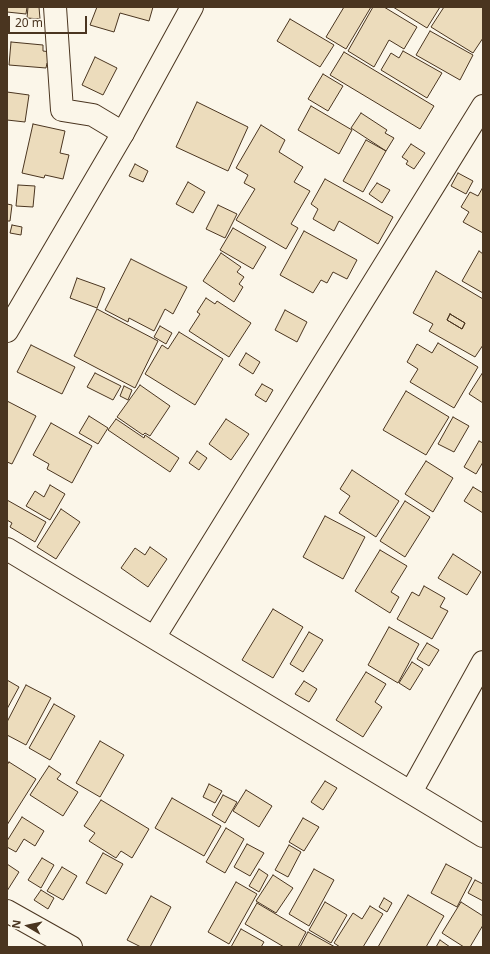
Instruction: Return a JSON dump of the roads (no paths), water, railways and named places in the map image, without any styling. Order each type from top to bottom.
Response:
[{"type":"street","points":[[55,7],[62,110],[93,115],[123,133]]},
{"type":"street","points":[[7,331],[123,133],[192,7]]},
{"type":"street","points":[[155,636],[483,106]]},
{"type":"street","points":[[7,549],[155,636],[483,836]]},
{"type":"street","points":[[411,792],[483,662]]},
{"type":"street","points":[[7,911],[72,947]]}]
